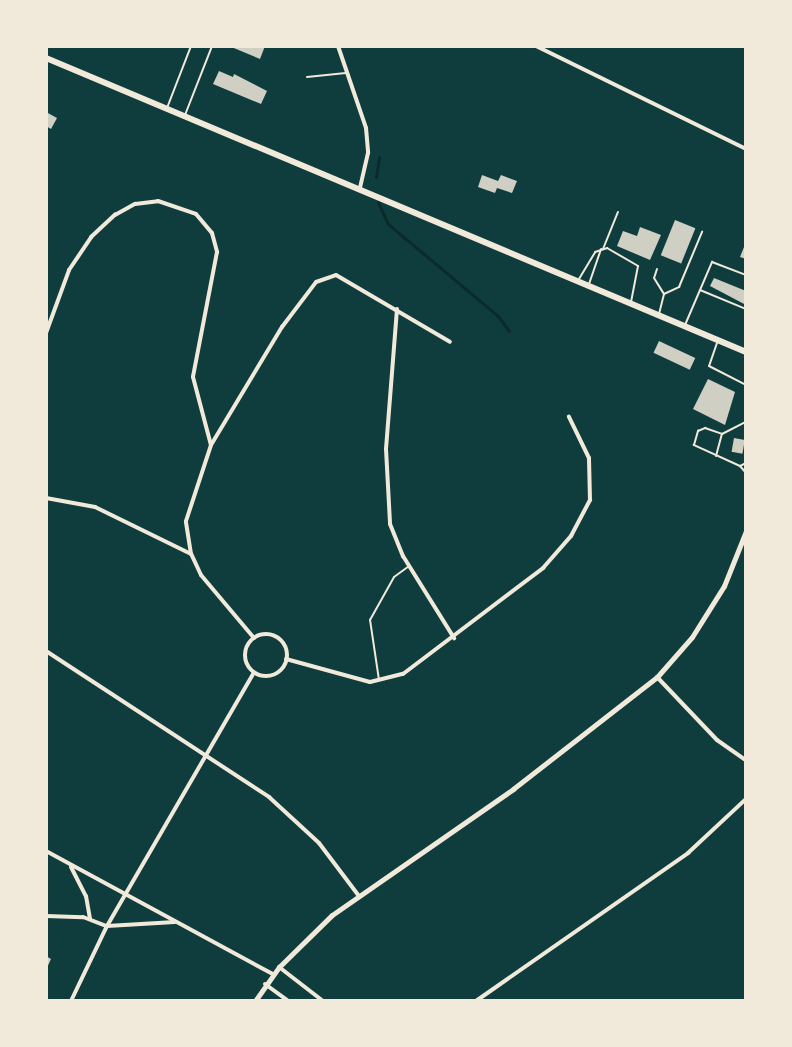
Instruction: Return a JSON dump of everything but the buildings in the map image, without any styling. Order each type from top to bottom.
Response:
[{"type":"main road","points":[[46,58],[360,188],[746,352]]},
{"type":"street","points":[[338,46],[366,128],[368,153],[360,188]]},
{"type":"street","points":[[536,46],[746,149]]},
{"type":"street","points":[[46,333],[69,270],[91,237],[115,215],[135,204],[158,201],[196,214],[212,232],[216,252],[192,377],[212,445]]},
{"type":"street","points":[[254,638],[201,575],[190,554],[186,521],[212,445],[244,386],[316,282],[330,275],[344,277],[450,342]]},
{"type":"street","points":[[397,309],[386,498],[390,524],[409,566],[454,638]]},
{"type":"street","points":[[286,660],[337,676],[379,680],[403,674],[454,638],[544,568],[584,516],[592,476],[589,458],[569,417]]},
{"type":"street","points":[[46,498],[95,507],[190,554]]},
{"type":"street","points":[[255,1001],[265,984],[279,967],[359,896],[513,789],[657,677],[692,637],[724,586],[746,532]]},
{"type":"street","points":[[254,672],[245,655],[254,638],[267,634],[280,639],[286,660]]},
{"type":"street","points":[[46,651],[207,756],[289,814],[319,843],[359,896]]},
{"type":"street","points":[[254,672],[273,674],[286,660]]},
{"type":"street","points":[[71,1001],[107,926],[254,672]]},
{"type":"street","points":[[657,677],[717,740],[746,760]]},
{"type":"street","points":[[476,1001],[688,853],[746,799]]},
{"type":"street","points":[[46,851],[273,974]]},
{"type":"street","points":[[70,865],[86,896],[90,919]]},
{"type":"street","points":[[46,916],[90,919],[107,926],[176,922]]},
{"type":"street","points":[[279,967],[323,1001]]},
{"type":"street","points":[[265,984],[288,1001]]},
{"type":"lane","points":[[168,108],[191,46]]},
{"type":"lane","points":[[185,115],[212,46]]},
{"type":"lane","points":[[307,77],[348,73]]},
{"type":"lane","points":[[588,286],[618,212]]},
{"type":"lane","points":[[664,294],[679,286],[702,232]]},
{"type":"lane","points":[[578,282],[602,249]]},
{"type":"lane","points":[[602,249],[638,266],[630,304]]},
{"type":"lane","points":[[684,327],[715,261],[746,275]]},
{"type":"lane","points":[[657,269],[654,278],[664,294],[659,316]]},
{"type":"lane","points":[[700,290],[746,309]]},
{"type":"lane","points":[[718,341],[709,366],[746,385]]},
{"type":"lane","points":[[746,418],[745,423],[722,434],[705,428],[698,431],[694,444],[740,466],[746,473]]},
{"type":"lane","points":[[716,456],[722,434]]},
{"type":"lane","points":[[740,466],[746,463]]},
{"type":"lane","points":[[379,680],[370,620],[394,577],[409,566]]},
{"type":"waterway","points":[[376,177],[379,157]]},
{"type":"waterway","points":[[378,202],[388,224],[497,315],[509,331]]}]
